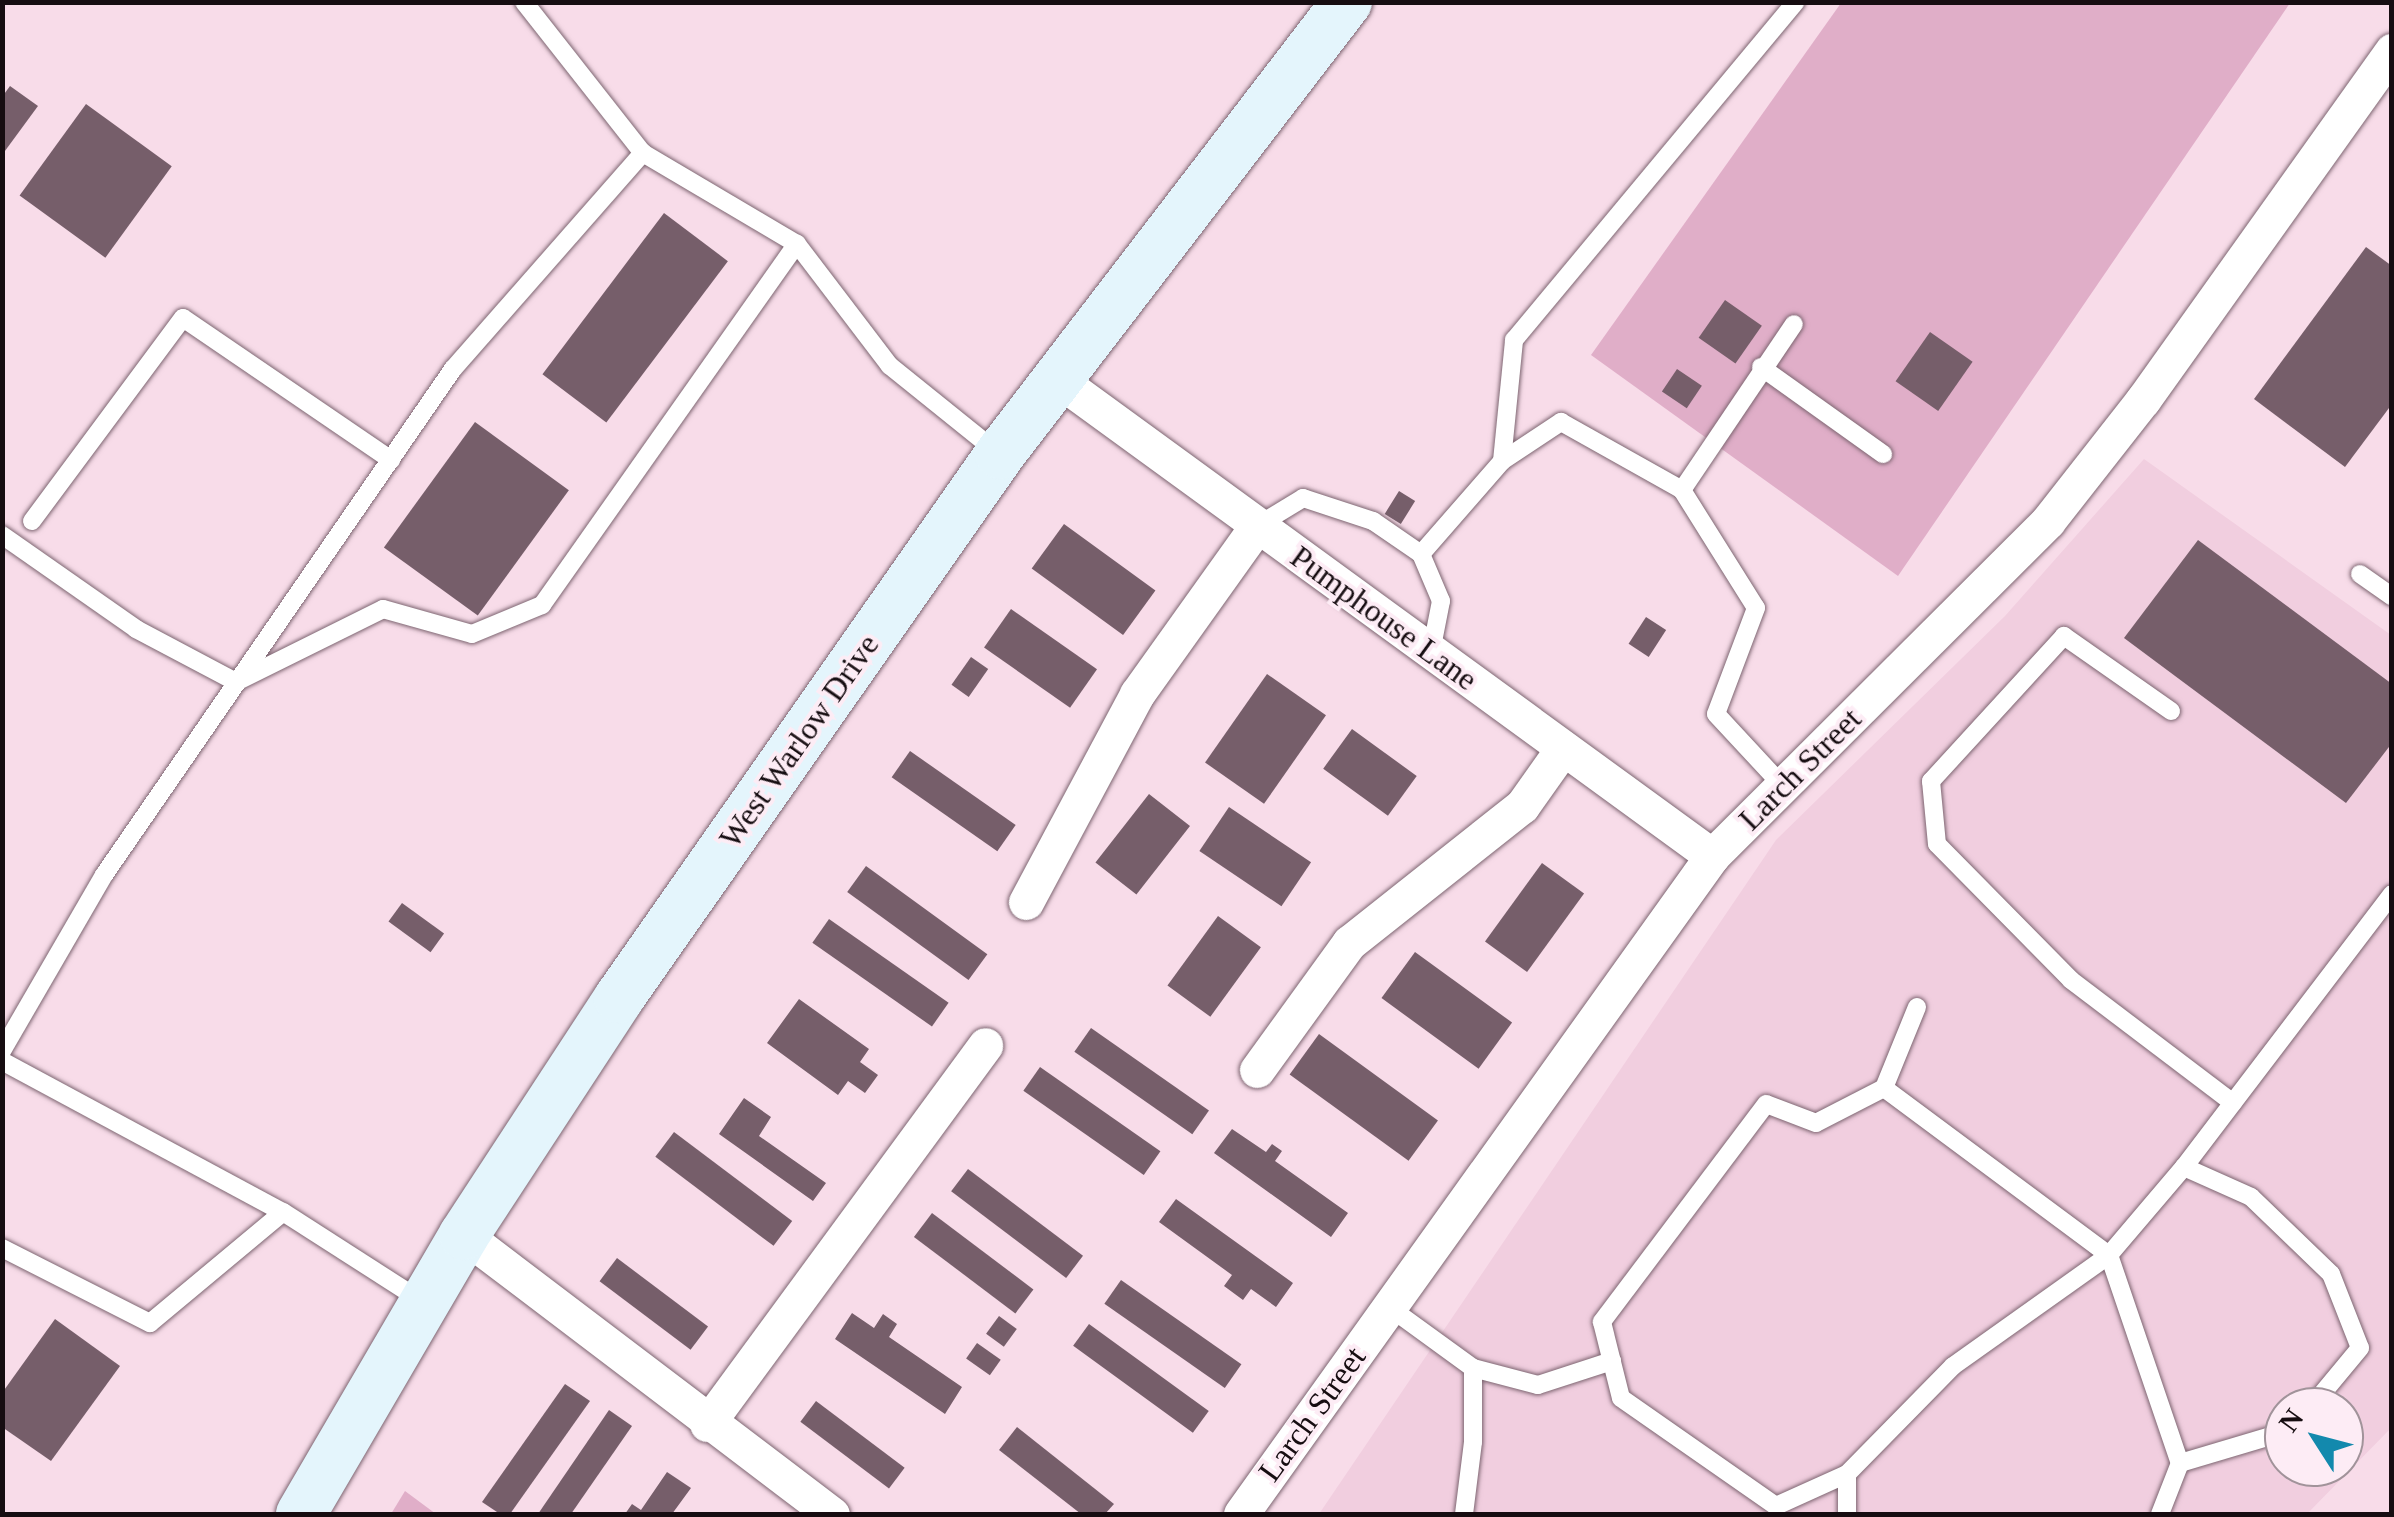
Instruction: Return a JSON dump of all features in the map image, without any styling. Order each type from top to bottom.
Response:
[{"type":"street","name":"West Warlow Drive","points":[[301,1514],[464,1235],[618,998],[1000,454],[1347,2]]},
{"type":"street","name":"Larch Street","points":[[1241,1514],[1712,856],[2048,521],[2144,400],[2392,51]]},
{"type":"street","name":"Pumphouse Lane","points":[[1056,378],[1712,856]]},
{"type":"street","points":[[1026,902],[1138,694],[1257,526]]},
{"type":"street","points":[[1256,1070],[1349,943],[1522,806],[1563,748]]},
{"type":"street","points":[[707,1424],[985,1045]]},
{"type":"street","points":[[464,1235],[707,1424],[832,1514]]},
{"type":"lane","points":[[524,2],[643,153],[797,244],[890,366],[1000,454]]},
{"type":"lane","points":[[1502,461],[1514,340],[1796,2]]},
{"type":"lane","points":[[2,1051],[104,875],[453,369],[643,153]]},
{"type":"lane","points":[[236,682],[383,608],[472,634],[542,604],[797,244]]},
{"type":"lane","points":[[32,521],[183,318],[391,460]]},
{"type":"lane","points":[[1682,490],[1761,367],[1794,324]]},
{"type":"lane","points":[[1761,367],[1883,454]]},
{"type":"lane","points":[[1421,554],[1502,461],[1561,422],[1682,490],[1756,608],[1716,714],[1783,786]]},
{"type":"lane","points":[[1257,526],[1303,498],[1373,520],[1421,554],[1440,601],[1431,652]]},
{"type":"lane","points":[[2,535],[136,629],[236,682]]},
{"type":"lane","points":[[2360,574],[2392,596]]},
{"type":"lane","points":[[2171,711],[2064,636],[1932,781],[1937,844],[2071,980],[2233,1103]]},
{"type":"lane","points":[[1917,1007],[1884,1088],[1816,1123],[1766,1104],[1602,1322],[1621,1398],[1776,1506],[1847,1474],[1952,1366],[2109,1255],[2184,1167],[2389,904]]},
{"type":"lane","points":[[2,1062],[284,1212],[424,1302]]},
{"type":"lane","points":[[1884,1088],[2109,1255],[2180,1463],[2160,1514]]},
{"type":"lane","points":[[2184,1167],[2252,1197],[2331,1274],[2360,1348],[2328,1387]]},
{"type":"lane","points":[[2,1248],[150,1323],[284,1212]]},
{"type":"lane","points":[[1389,1307],[1473,1368],[1538,1385],[1612,1361]]},
{"type":"lane","points":[[1464,1514],[1473,1442],[1473,1368]]},
{"type":"lane","points":[[2180,1463],[2264,1438]]},
{"type":"lane","points":[[1847,1474],[1847,1514]]},
{"type":"shaded area","points":[[1841,3],[2290,3],[1898,576],[1591,355]]},
{"type":"shaded area","points":[[2144,459],[2391,635],[2391,1428],[2364,1456],[2364,1387],[2264,1387],[2264,1487],[2333,1487],[2307,1514],[1319,1514],[1776,840],[2005,616]]},
{"type":"shaded area","points":[[405,1491],[436,1514],[391,1514]]},
{"type":"building","points":[[10,86],[38,106],[2,155],[2,97]]},
{"type":"building","points":[[86,104],[172,166],[105,258],[20,195]]},
{"type":"building","points":[[664,213],[728,261],[606,422],[542,374]]},
{"type":"building","points":[[2366,247],[2392,266],[2392,404],[2345,467],[2254,399]]},
{"type":"building","points":[[1725,300],[1762,326],[1735,363],[1699,338]]},
{"type":"building","points":[[1930,332],[1973,362],[1938,411],[1896,381]]},
{"type":"building","points":[[1677,369],[1702,386],[1687,408],[1662,391]]},
{"type":"building","points":[[475,422],[569,490],[478,616],[384,547]]},
{"type":"building","points":[[1399,491],[1415,501],[1401,524],[1385,514]]},
{"type":"building","points":[[1064,524],[1155,590],[1123,635],[1032,568]]},
{"type":"building","points":[[2198,540],[2392,684],[2392,743],[2346,803],[2124,638]]},
{"type":"building","points":[[1011,609],[1097,669],[1070,708],[984,648]]},
{"type":"building","points":[[1646,617],[1666,630],[1649,657],[1629,644]]},
{"type":"building","points":[[971,657],[988,669],[969,697],[951,685]]},
{"type":"building","points":[[1267,674],[1326,715],[1264,804],[1205,762]]},
{"type":"building","points":[[1352,729],[1417,776],[1388,816],[1323,769]]},
{"type":"building","points":[[910,751],[1016,825],[997,851],[892,777]]},
{"type":"building","points":[[1149,794],[1190,826],[1136,895],[1095,863]]},
{"type":"building","points":[[1229,807],[1311,862],[1281,906],[1199,851]]},
{"type":"building","points":[[1542,863],[1584,894],[1527,972],[1485,941]]},
{"type":"building","points":[[866,866],[987,954],[969,980],[847,892]]},
{"type":"building","points":[[402,903],[444,934],[431,952],[388,922]]},
{"type":"building","points":[[1218,916],[1261,947],[1210,1017],[1167,986]]},
{"type":"building","points":[[829,919],[949,1003],[932,1026],[812,943]]},
{"type":"building","points":[[1415,952],[1512,1023],[1479,1069],[1381,998]]},
{"type":"building","points":[[799,999],[869,1049],[860,1062],[878,1075],[865,1093],[848,1081],[838,1095],[767,1043]]},
{"type":"building","points":[[1091,1028],[1209,1111],[1192,1134],[1074,1052]]},
{"type":"building","points":[[1319,1034],[1438,1120],[1409,1161],[1290,1074]]},
{"type":"building","points":[[1040,1067],[1160,1151],[1144,1175],[1023,1091]]},
{"type":"building","points":[[744,1098],[771,1117],[759,1136],[826,1183],[813,1201],[719,1134]]},
{"type":"building","points":[[1232,1129],[1266,1152],[1272,1144],[1282,1151],[1275,1161],[1348,1213],[1331,1237],[1214,1153]]},
{"type":"building","points":[[674,1132],[792,1221],[774,1246],[655,1157]]},
{"type":"building","points":[[968,1169],[1083,1256],[1066,1278],[951,1191]]},
{"type":"building","points":[[1176,1199],[1293,1283],[1276,1307],[1251,1289],[1243,1300],[1224,1286],[1232,1275],[1159,1222]]},
{"type":"building","points":[[932,1213],[1033,1289],[1015,1313],[914,1237]]},
{"type":"building","points":[[617,1258],[708,1327],[691,1350],[600,1281]]},
{"type":"building","points":[[1121,1280],[1241,1364],[1225,1388],[1104,1304]]},
{"type":"building","points":[[852,1313],[874,1328],[883,1314],[897,1324],[889,1337],[962,1387],[945,1414],[835,1339]]},
{"type":"building","points":[[999,1316],[1017,1329],[1004,1347],[986,1334]]},
{"type":"building","points":[[55,1319],[120,1366],[51,1461],[2,1427],[2,1393]]},
{"type":"building","points":[[1089,1324],[1209,1411],[1193,1433],[1073,1346]]},
{"type":"building","points":[[977,1343],[1001,1360],[990,1375],[966,1359]]},
{"type":"building","points":[[565,1384],[590,1401],[510,1514],[500,1514],[482,1502]]},
{"type":"building","points":[[816,1401],[905,1468],[889,1489],[800,1422]]},
{"type":"building","points":[[609,1410],[632,1426],[571,1514],[538,1514]]},
{"type":"building","points":[[1017,1427],[1114,1504],[1105,1514],[1081,1514],[999,1450]]},
{"type":"building","points":[[667,1472],[691,1488],[672,1514],[625,1514],[632,1504],[641,1510]]}]
